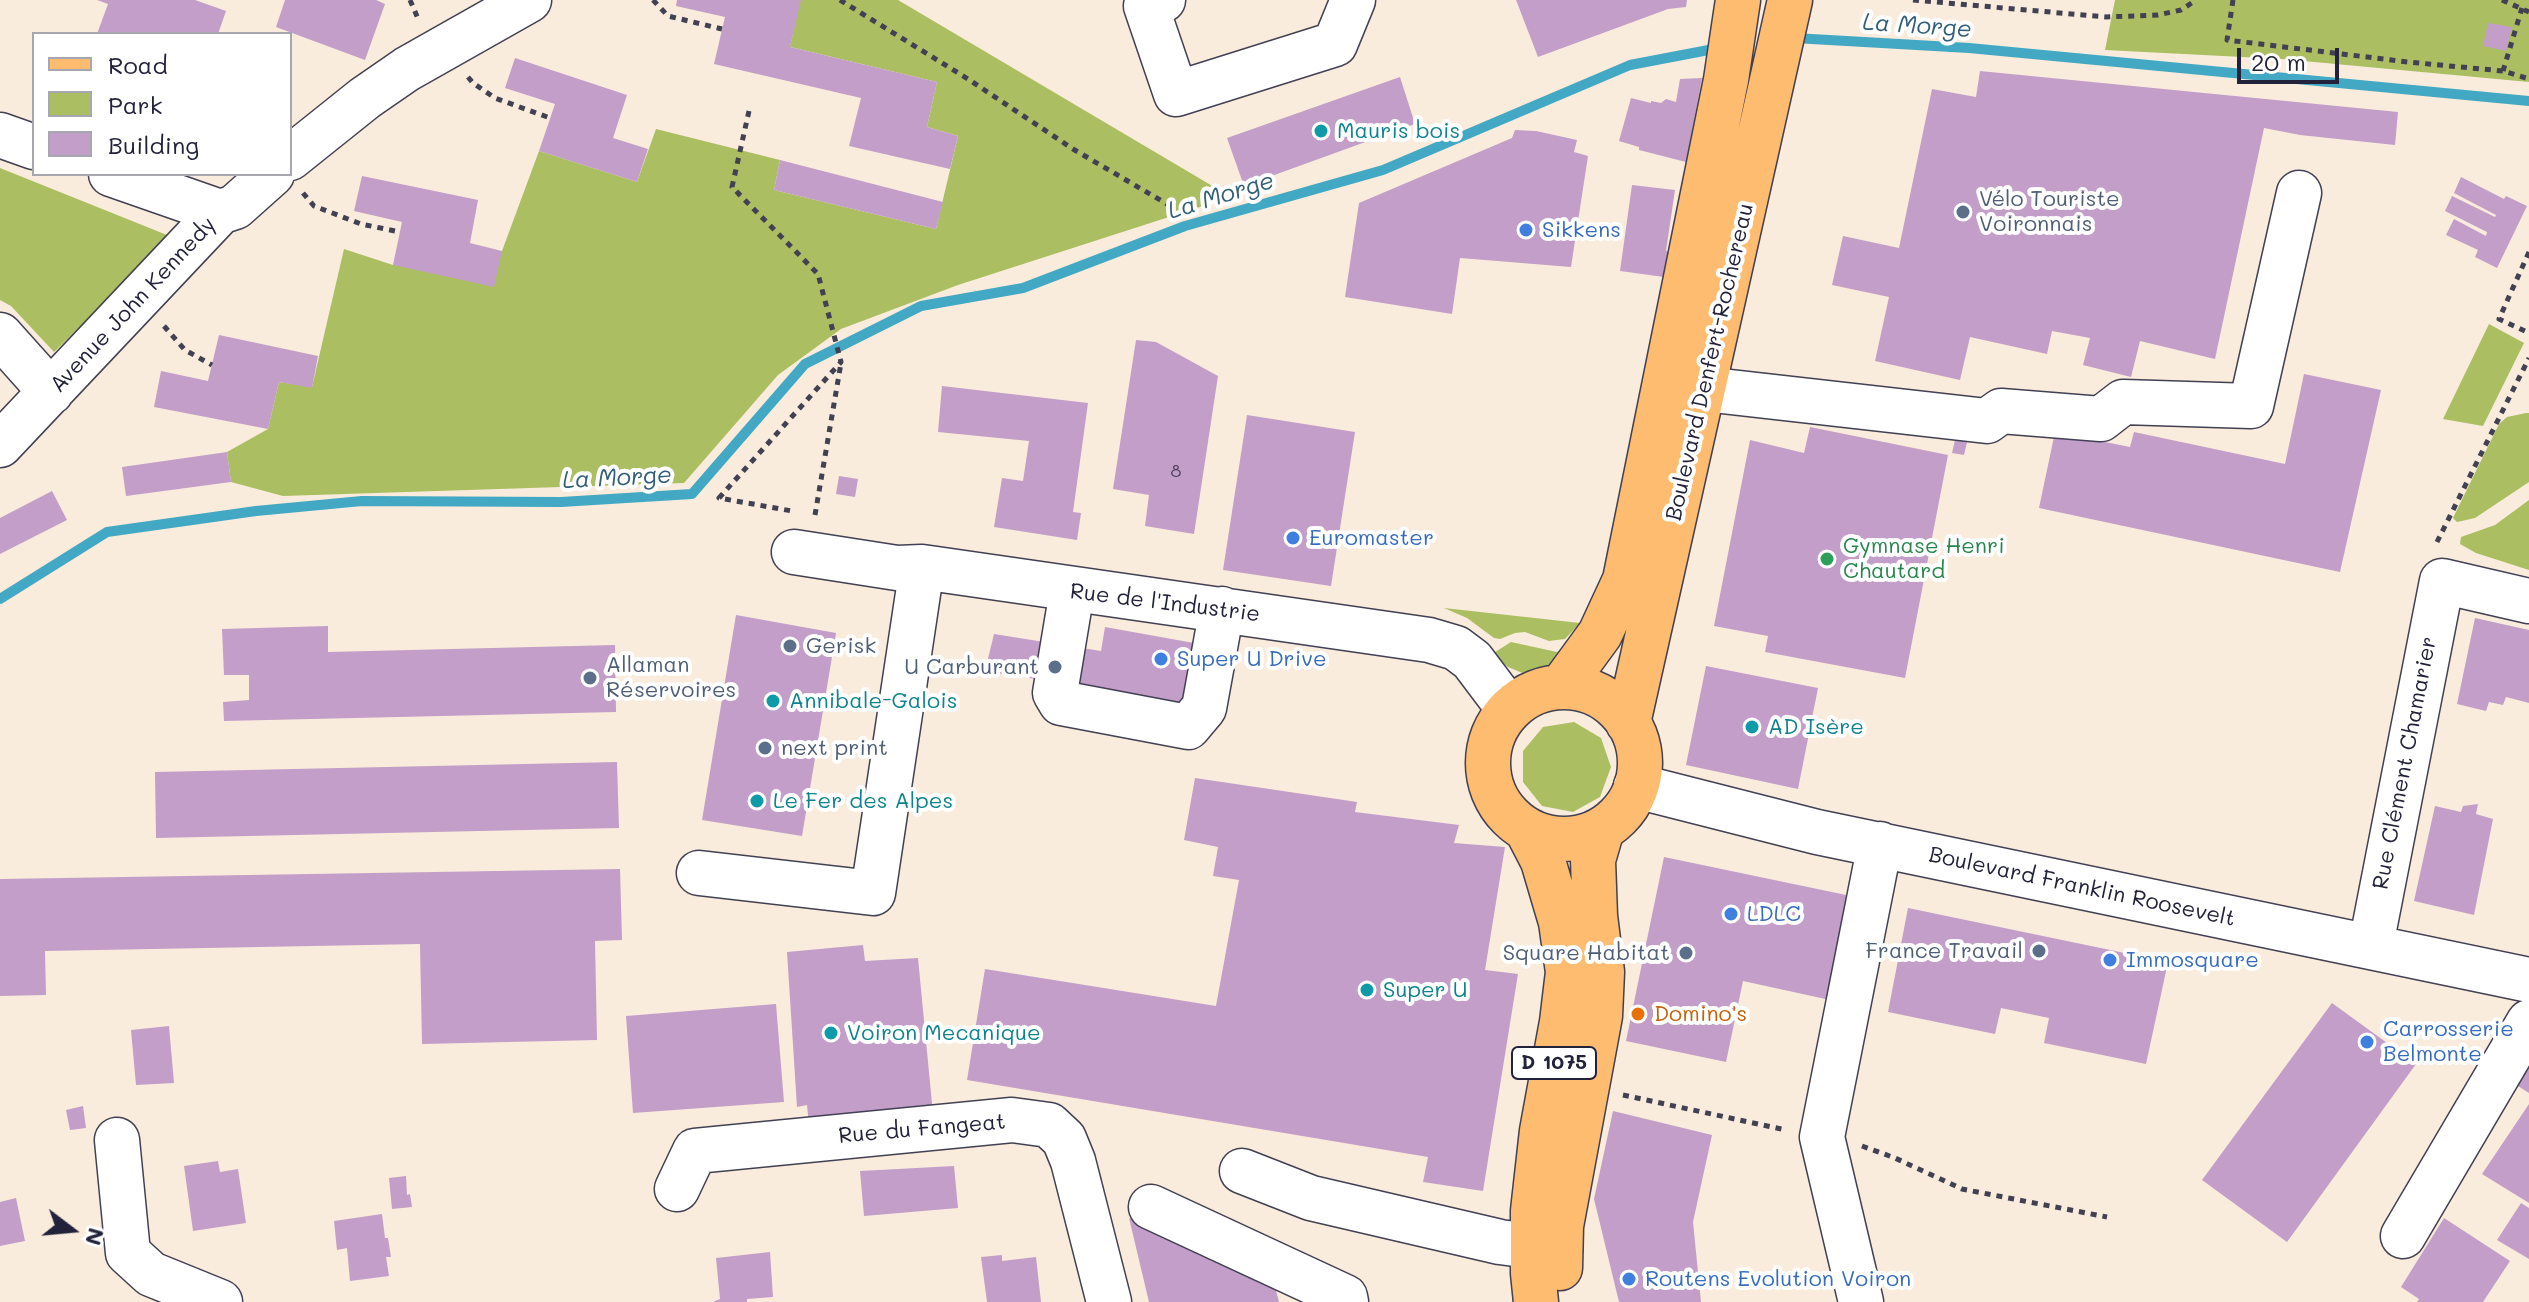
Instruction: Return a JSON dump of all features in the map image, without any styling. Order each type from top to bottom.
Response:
[{"type":"main road","name":"Boulevard Denfert-Rochereau","points":[[1636,786],[1640,754],[1628,723],[1790,0]]},
{"type":"main road","name":"Boulevard Denfert-Rochereau","points":[[1562,686],[1600,634],[1625,580],[1726,80],[1736,13]]},
{"type":"main road","points":[[1628,723],[1611,703],[1588,690],[1562,686],[1534,692],[1509,709],[1491,739],[1488,774],[1501,807],[1527,830],[1552,838],[1577,838],[1602,829],[1623,811],[1636,786]]},
{"type":"main road","name":"D 1075","points":[[1536,1302],[1547,1248],[1561,1226],[1600,1016],[1602,972],[1595,916],[1593,860],[1602,829]]},
{"type":"main road","name":"D 1075","points":[[1527,830],[1543,861],[1561,922],[1568,972],[1542,1131],[1533,1211],[1547,1248],[1560,1271],[1565,1302]]},
{"type":"street","name":"Avenue John Kennedy","points":[[292,166],[365,98],[529,0]]},
{"type":"street","points":[[1163,0],[1146,6],[1176,94],[1335,44],[1353,0]]},
{"type":"street","points":[[0,135],[32,146]]},
{"type":"street","points":[[117,176],[220,212]]},
{"type":"street","name":"Avenue John Kennedy","points":[[0,445],[220,212],[235,207],[280,176]]},
{"type":"street","points":[[1704,389],[1987,421],[2001,411],[2101,419],[2123,402],[2251,406],[2299,193]]},
{"type":"street","points":[[0,335],[51,392]]},
{"type":"street","name":"Rue de l'Industrie","points":[[794,552],[897,568],[922,567],[1429,640],[1456,648],[1472,660],[1509,709]]},
{"type":"street","points":[[2438,565],[2529,601]]},
{"type":"street","name":"Rue Clément Chamarier","points":[[2371,945],[2438,565]]},
{"type":"street","points":[[699,873],[873,893],[922,567]]},
{"type":"street","points":[[1072,591],[1055,693],[1061,703],[1188,727],[1204,708],[1222,609]]},
{"type":"street","name":"Boulevard Franklin Roosevelt","points":[[1636,786],[1817,832],[2529,980]]},
{"type":"street","points":[[1861,1302],[1822,1137],[1880,844]]},
{"type":"street","points":[[2403,1236],[2529,1022]]},
{"type":"street","name":"Rue du Fangeat","points":[[677,1189],[695,1151],[1012,1120],[1049,1125],[1064,1139],[1073,1161],[1109,1302]]},
{"type":"street","points":[[117,1140],[128,1253],[151,1274],[220,1302]]},
{"type":"street","points":[[1242,1171],[1311,1198],[1500,1242],[1547,1248]]},
{"type":"street","points":[[1151,1207],[1345,1297],[1346,1302]]},
{"type":"path","points":[[653,0],[668,16],[722,29]]},
{"type":"path","points":[[840,0],[968,79],[1073,149],[1167,204]]},
{"type":"path","points":[[1913,0],[2106,17],[2158,15],[2181,10],[2196,0]]},
{"type":"path","points":[[2233,0],[2227,40],[2503,71],[2529,79]]},
{"type":"path","points":[[2502,0],[2529,12]]},
{"type":"path","points":[[2503,71],[2522,8]]},
{"type":"path","points":[[446,47],[473,83],[495,98],[550,118]]},
{"type":"path","points":[[749,111],[732,187],[818,274],[841,362],[815,515],[719,498],[841,362]]},
{"type":"path","points":[[289,176],[314,206],[361,224],[400,232]]},
{"type":"path","points":[[2529,252],[2499,319],[2529,333]]},
{"type":"path","points":[[139,298],[185,350],[212,365]]},
{"type":"path","points":[[2438,565],[2529,358]]},
{"type":"path","points":[[1587,1088],[1859,1145],[1962,1189],[2107,1217]]},
{"type":"green space","points":[[800,0],[898,0],[1231,197],[958,285],[841,329],[778,375],[684,483],[283,496],[231,482],[227,452],[268,429],[279,382],[312,387],[344,249],[393,265],[502,251],[539,151],[637,182],[656,129],[780,160],[774,190],[936,229],[958,136],[927,127],[937,82],[790,47]]},
{"type":"green space","points":[[2115,0],[2529,0],[2529,82],[2282,59],[2105,50]]},
{"type":"green space","points":[[0,168],[172,237],[54,352],[11,306],[0,300]]},
{"type":"green space","points":[[2489,324],[2524,343],[2483,426],[2443,419]]},
{"type":"green space","points":[[2529,413],[2529,482],[2475,518],[2457,522],[2453,518],[2499,424],[2507,417]]},
{"type":"green space","points":[[2529,500],[2529,570],[2476,553],[2460,544],[2461,537],[2495,525]]},
{"type":"green space","points":[[1444,608],[1580,623],[1565,639],[1549,641],[1525,632],[1500,639]]},
{"type":"green space","points":[[1511,642],[1557,652],[1581,642],[1554,668],[1525,674],[1508,667],[1492,654]]},
{"type":"green space","points":[[1574,722],[1601,738],[1611,767],[1600,797],[1573,812],[1542,806],[1523,782],[1523,751],[1543,727]]},
{"type":"building","points":[[97,0],[195,0],[226,11],[219,32],[98,32],[108,4]]},
{"type":"building","points":[[285,0],[376,0],[385,4],[365,60],[276,27]]},
{"type":"building","points":[[677,0],[801,0],[790,47],[937,82],[927,127],[958,136],[950,169],[849,146],[861,98],[714,64],[725,17],[676,6]]},
{"type":"building","points":[[1516,0],[1687,0],[1686,7],[1668,9],[1538,57]]},
{"type":"building","points":[[2488,23],[2512,27],[2506,51],[2483,46]]},
{"type":"building","points":[[515,58],[627,95],[613,138],[648,149],[637,182],[539,151],[555,104],[505,88]]},
{"type":"building","points":[[1980,71],[2398,112],[2395,145],[2264,128],[2215,359],[2140,341],[2131,377],[2083,365],[2090,338],[2052,331],[2047,354],[1970,337],[1960,380],[1875,361],[1889,297],[1832,285],[1843,236],[1899,248],[1932,89],[1976,97]]},
{"type":"building","name":"Mauris bois","points":[[1400,77],[1415,124],[1244,186],[1227,138]]},
{"type":"building","points":[[1702,78],[1686,162],[1639,150],[1639,147],[1619,141],[1631,98],[1651,103],[1661,103],[1666,99],[1676,102],[1680,79]]},
{"type":"building","points":[[1515,130],[1577,140],[1574,152],[1588,156],[1571,267],[1460,258],[1452,314],[1345,297],[1359,203],[1512,138]]},
{"type":"building","points":[[780,160],[943,202],[936,229],[774,190]]},
{"type":"building","points":[[362,176],[478,200],[470,243],[502,251],[494,287],[393,265],[402,222],[354,211]]},
{"type":"building","points":[[2461,177],[2504,199],[2506,196],[2527,206],[2497,268],[2475,257],[2478,250],[2446,235],[2454,219],[2486,236],[2487,232],[2445,211],[2452,196],[2496,215],[2454,193]]},
{"type":"building","points":[[1632,185],[1675,190],[1666,251],[1670,252],[1664,277],[1620,271]]},
{"type":"building","points":[[219,335],[318,356],[312,388],[279,382],[268,429],[154,407],[161,371],[208,381]]},
{"type":"building","points":[[1136,340],[1156,342],[1218,376],[1194,534],[1145,526],[1149,495],[1113,489]]},
{"type":"building","points":[[2304,374],[2381,390],[2340,572],[2039,508],[2055,432],[2130,447],[2134,432],[2285,464]]},
{"type":"building","points":[[942,386],[1088,403],[1073,512],[1081,513],[1077,540],[994,527],[1002,478],[1023,481],[1029,441],[938,432]]},
{"type":"building","points":[[1247,415],[1355,432],[1331,586],[1223,570]]},
{"type":"building","name":"Gymnase Henri Chautard","points":[[1810,427],[1948,455],[1905,678],[1765,652],[1768,636],[1714,626],[1750,440],[1804,453]]},
{"type":"building","points":[[1957,431],[1969,434],[1964,455],[1952,453]]},
{"type":"building","points":[[227,452],[231,482],[126,496],[122,467]]},
{"type":"building","points":[[839,476],[858,479],[855,497],[836,494]]},
{"type":"building","points":[[52,491],[67,520],[0,554],[0,518]]},
{"type":"building","points":[[736,615],[836,633],[802,836],[702,820]]},
{"type":"building","points":[[2475,618],[2529,630],[2529,703],[2506,697],[2503,705],[2489,702],[2486,711],[2457,704]]},
{"type":"building","points":[[328,626],[328,652],[615,645],[616,712],[224,721],[223,702],[249,700],[249,675],[224,675],[222,629]]},
{"type":"building","points":[[1105,627],[1205,645],[1193,711],[1094,688],[985,671],[994,634],[1101,651]]},
{"type":"building","name":"AD Isère","points":[[1706,666],[1818,688],[1798,789],[1686,765]]},
{"type":"building","points":[[617,762],[619,828],[156,838],[155,772]]},
{"type":"building","name":"Super U","points":[[1195,778],[1357,802],[1355,812],[1459,825],[1454,843],[1505,847],[1485,970],[1518,974],[1483,1191],[1423,1182],[1428,1157],[967,1080],[985,969],[1216,1006],[1239,880],[1213,876],[1218,847],[1184,840]]},
{"type":"building","points":[[2478,804],[2476,814],[2493,819],[2474,915],[2414,901],[2435,806],[2461,812],[2463,806]]},
{"type":"building","points":[[1664,857],[1851,896],[1830,1000],[1743,981],[1726,1062],[1626,1041]]},
{"type":"building","points":[[620,869],[622,940],[595,941],[597,1040],[422,1044],[420,944],[45,951],[46,995],[0,996],[0,879]]},
{"type":"building","points":[[1908,908],[2168,962],[2146,1064],[2044,1043],[2049,1018],[2001,1008],[1995,1034],[1888,1012]]},
{"type":"building","name":"Voiron Mecanique","points":[[863,945],[865,961],[918,958],[933,1114],[809,1125],[807,1105],[797,1107],[787,952]]},
{"type":"building","points":[[2332,1003],[2416,1064],[2287,1242],[2202,1180]]},
{"type":"building","points":[[776,1004],[784,1102],[633,1113],[626,1016]]},
{"type":"building","points":[[169,1026],[174,1083],[136,1085],[131,1030]]},
{"type":"building","points":[[2529,1059],[2529,1093],[2513,1083]]},
{"type":"building","points":[[2529,1104],[2529,1203],[2482,1174]]},
{"type":"building","points":[[83,1106],[86,1128],[70,1130],[66,1110]]},
{"type":"building","points":[[1613,1111],[1712,1135],[1693,1222],[1701,1302],[1619,1302],[1594,1199]]},
{"type":"building","points":[[218,1161],[220,1172],[238,1169],[246,1223],[193,1231],[184,1166]]},
{"type":"building","points":[[954,1166],[958,1208],[864,1216],[860,1171]]},
{"type":"building","points":[[406,1176],[407,1195],[410,1194],[412,1207],[392,1209],[389,1178]]},
{"type":"building","points":[[16,1198],[25,1241],[0,1246],[0,1202]]},
{"type":"building","points":[[2521,1203],[2529,1208],[2529,1259],[2497,1240]]},
{"type":"building","points":[[382,1214],[391,1257],[386,1257],[389,1276],[350,1281],[347,1248],[337,1250],[334,1221]]},
{"type":"building","points":[[1129,1218],[1274,1283],[1279,1302],[1149,1302]]},
{"type":"building","points":[[2444,1218],[2510,1261],[2483,1302],[2417,1302],[2419,1299],[2401,1287]]},
{"type":"building","points":[[770,1252],[773,1297],[747,1299],[747,1302],[713,1302],[720,1299],[716,1258]]},
{"type":"building","points":[[1002,1255],[1002,1261],[1036,1257],[1041,1302],[987,1302],[981,1257]]},
{"type":"waterway","name":"La Morge","points":[[1794,38],[1969,48],[2529,101]]},
{"type":"waterway","name":"La Morge","points":[[0,599],[107,532],[256,511],[362,501],[561,502],[692,494],[805,364],[921,306],[1023,288],[1185,226],[1383,170],[1630,65],[1719,48]]},
{"type":"place","name":"Mauris bois","points":[[1321,131]]},
{"type":"place","name":"Vélo Touriste Voironnais","points":[[1963,212]]},
{"type":"place","name":"Sikkens","points":[[1526,230]]},
{"type":"place","name":"Euromaster","points":[[1293,538]]},
{"type":"place","name":"Gymnase Henri Chautard","points":[[1827,559]]},
{"type":"place","name":"Gerisk","points":[[790,646]]},
{"type":"place","name":"Super U Drive","points":[[1161,659]]},
{"type":"place","name":"U Carburant","points":[[1055,667]]},
{"type":"place","name":"Allaman Réservoires","points":[[590,678]]},
{"type":"place","name":"Annibale-Galois","points":[[773,701]]},
{"type":"place","name":"AD Isère","points":[[1752,727]]},
{"type":"place","name":"next print","points":[[765,748]]},
{"type":"place","name":"Le Fer des Alpes","points":[[757,801]]},
{"type":"place","name":"LDLC","points":[[1731,914]]},
{"type":"place","name":"France Travail","points":[[2039,951]]},
{"type":"place","name":"Square Habitat","points":[[1686,953]]},
{"type":"place","name":"Immosquare","points":[[2110,960]]},
{"type":"place","name":"Super U","points":[[1367,990]]},
{"type":"place","name":"Domino's","points":[[1638,1014]]},
{"type":"place","name":"Voiron Mecanique","points":[[831,1033]]},
{"type":"place","name":"Carrosserie Belmonte","points":[[2367,1042]]},
{"type":"place","name":"Routens Evolution Voiron","points":[[1629,1279]]}]
